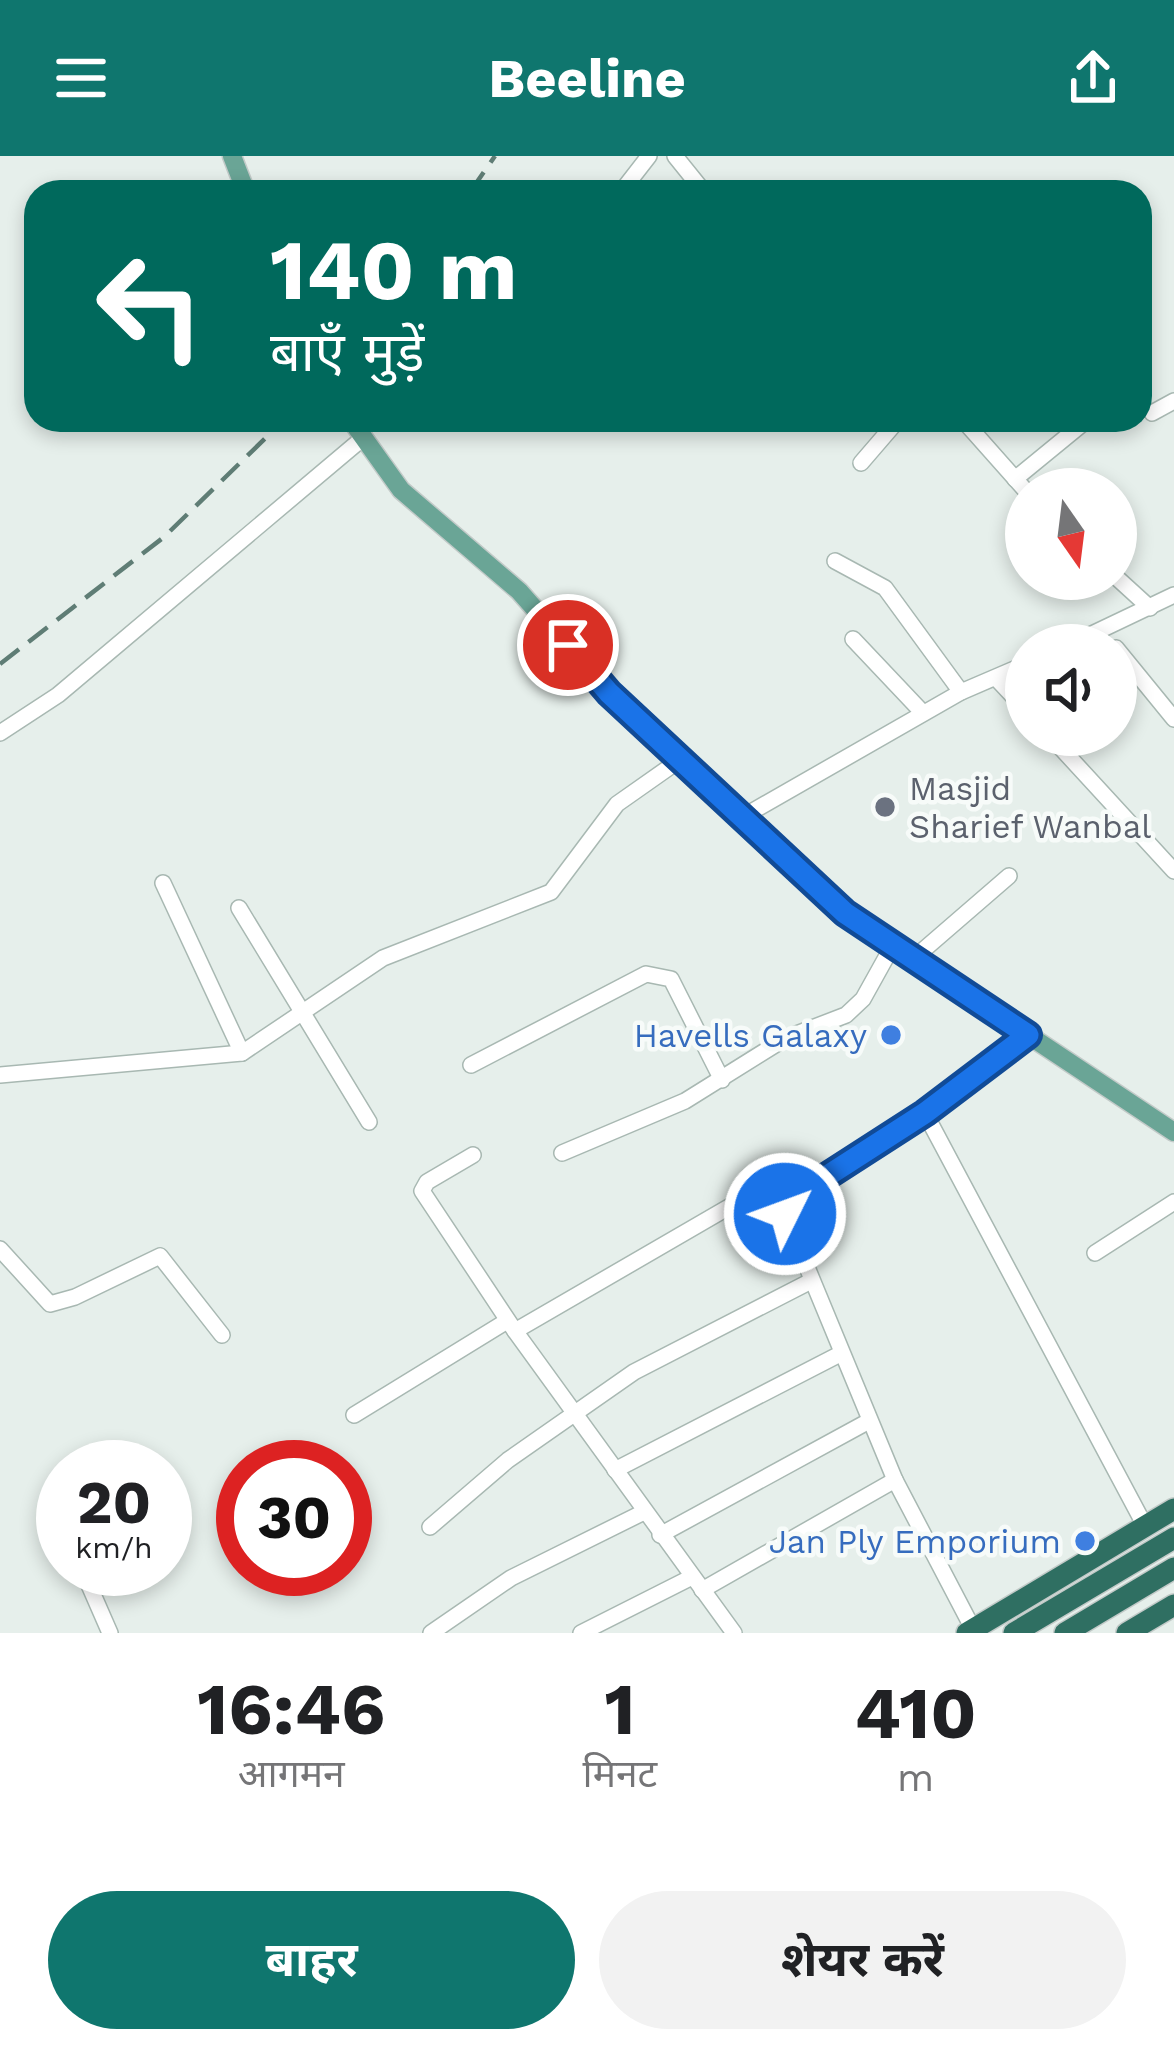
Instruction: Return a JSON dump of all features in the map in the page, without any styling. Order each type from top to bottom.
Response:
[{"type":"highway","points":[[970,1631],[1174,1510]]},
{"type":"highway","points":[[1014,1633],[1174,1538]]},
{"type":"highway","points":[[1065,1633],[1174,1568]]},
{"type":"highway","points":[[1127,1633],[1174,1605]]},
{"type":"main road","points":[[360,432],[401,490],[519,591],[609,693],[746,815],[845,913],[1174,1132]]},
{"type":"street","points":[[630,180],[649,156]]},
{"type":"street","points":[[675,156],[694,180]]},
{"type":"street","points":[[1152,413],[1174,401]]},
{"type":"street","points":[[0,733],[58,695],[349,432]]},
{"type":"street","points":[[861,463],[888,432]]},
{"type":"street","points":[[974,432],[1006,468]]},
{"type":"street","points":[[1038,468],[1075,432]]},
{"type":"street","points":[[835,561],[885,588],[961,692]]},
{"type":"street","points":[[1117,624],[1174,596]]},
{"type":"street","points":[[1137,597],[1150,608]]},
{"type":"street","points":[[853,639],[923,713]]},
{"type":"street","points":[[1137,673],[1174,719]]},
{"type":"street","points":[[746,815],[961,692],[1005,674]]},
{"type":"street","points":[[996,678],[1005,688]]},
{"type":"street","points":[[1068,756],[1174,871]]},
{"type":"street","points":[[0,1076],[242,1053],[383,958],[551,892],[617,804],[681,759]]},
{"type":"street","points":[[913,958],[1009,876]]},
{"type":"street","points":[[163,883],[242,1053]]},
{"type":"street","points":[[239,908],[369,1122]]},
{"type":"street","points":[[562,1153],[722,1080],[786,1038],[856,1008],[893,945]]},
{"type":"street","points":[[471,1065],[646,974],[661,973],[671,979],[722,1080]]},
{"type":"street","points":[[786,1207],[925,1113],[1028,1035]]},
{"type":"street","points":[[925,1113],[1145,1526]]},
{"type":"street","points":[[473,1155],[427,1182],[422,1191],[511,1326],[734,1633]]},
{"type":"street","points":[[354,1415],[753,1193],[769,1192],[786,1207],[787,1223],[868,1420],[970,1631]]},
{"type":"street","points":[[1094,1253],[1174,1202]]},
{"type":"street","points":[[0,1249],[50,1304],[160,1256],[222,1335]]},
{"type":"street","points":[[430,1527],[574,1411],[634,1372],[811,1281]]},
{"type":"street","points":[[615,1470],[840,1354]]},
{"type":"street","points":[[660,1535],[868,1420]]},
{"type":"street","points":[[581,1633],[696,1584],[895,1480]]},
{"type":"street","points":[[431,1633],[511,1578],[644,1512]]},
{"type":"street","points":[[94,1596],[110,1633]]},
{"type":"railway","points":[[478,180],[495,156]]},
{"type":"railway","points":[[0,664],[164,537],[272,432]]},
{"type":"place","name":"Masjid Sharief Wanbal","points":[[885,807]]},
{"type":"place","name":"Havells Galaxy","points":[[891,1035]]},
{"type":"place","name":"Jan Ply Emporium","points":[[1085,1541]]},
{"type":"route","points":[[568,645],[609,693],[746,815],[845,913],[1028,1035],[925,1113],[793,1198],[785,1214]]}]
